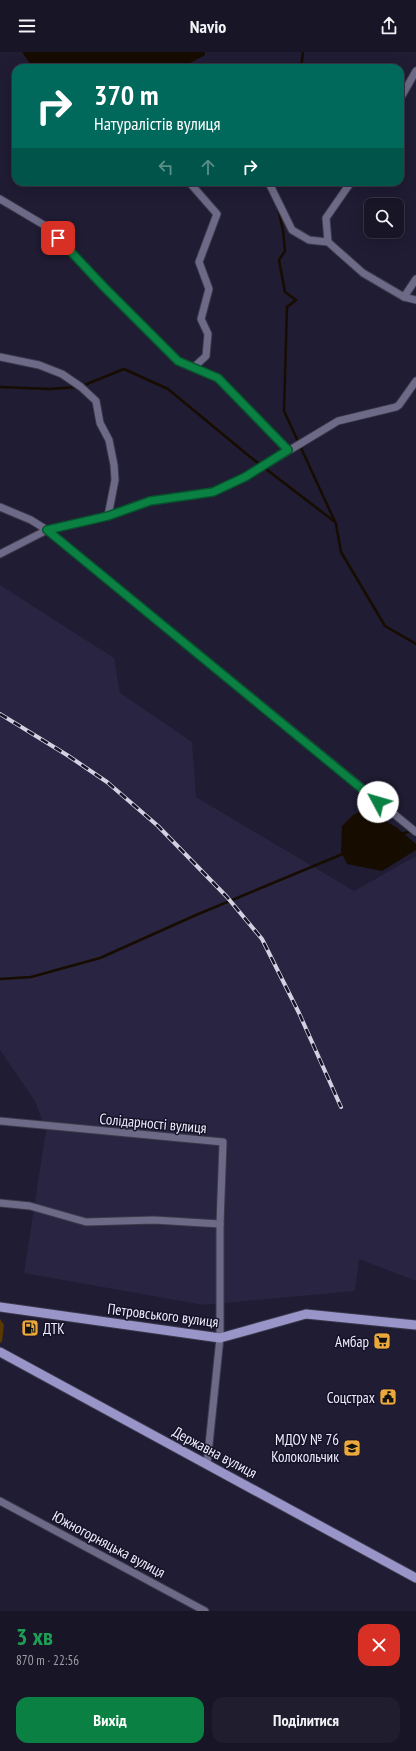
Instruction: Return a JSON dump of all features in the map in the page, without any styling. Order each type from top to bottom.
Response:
[{"type":"main road","name":"Петровського вулиця","points":[[0,1307],[220,1338],[306,1314],[416,1325]]},
{"type":"main road","name":"Державна вулиця","points":[[0,1352],[416,1578]]},
{"type":"street","points":[[404,92],[416,70]]},
{"type":"street","points":[[192,186],[216,214],[199,262],[209,289],[201,319],[208,334],[206,356],[194,367]]},
{"type":"street","points":[[270,186],[292,230],[309,240],[328,242],[363,273],[404,297],[416,300]]},
{"type":"street","points":[[328,242],[326,218],[348,186]]},
{"type":"street","points":[[0,199],[49,228],[104,287],[178,361],[218,378],[288,450]]},
{"type":"street","points":[[404,297],[416,279]]},
{"type":"street","points":[[0,357],[39,365],[62,374],[82,386],[96,401],[100,423],[109,440],[114,465],[115,480],[108,516]]},
{"type":"street","points":[[0,554],[47,530],[108,516],[150,501],[213,492],[245,477],[338,421],[396,407],[416,381]]},
{"type":"street","points":[[0,507],[31,520],[47,530],[416,832]]},
{"type":"street","name":"Солідарності вулиця","points":[[0,1122],[223,1142],[220,1224],[220,1338],[207,1464]]},
{"type":"street","points":[[0,1203],[30,1206],[86,1222],[154,1220],[220,1224]]},
{"type":"street","name":"Южногорняцька вулиця","points":[[0,1501],[205,1611]]},
{"type":"shaded area","points":[[22,52],[205,52],[205,55],[190,64],[30,64]]},
{"type":"shaded area","points":[[0,585],[114,658],[120,693],[192,742],[196,797],[354,891],[416,856],[416,1281],[359,1259],[355,1291],[203,1305],[24,1273],[46,1130],[35,1101],[0,1050]]},
{"type":"shaded area","points":[[365,809],[396,827],[416,844],[416,850],[382,871],[347,864],[341,852],[342,826],[353,815]]},
{"type":"shaded area","points":[[0,1319],[4,1325],[2,1342],[0,1343]]},
{"type":"waterway","points":[[302,64],[303,52]]},
{"type":"waterway","points":[[278,208],[283,230],[285,251],[279,260],[285,292],[296,300],[287,307],[284,411],[336,524],[341,552],[385,626],[416,644]]},
{"type":"waterway","points":[[82,386],[124,369],[168,389],[249,456],[335,522]]},
{"type":"waterway","points":[[0,387],[50,389],[77,387]]},
{"type":"waterway","points":[[401,834],[412,831]]},
{"type":"waterway","points":[[0,979],[31,977],[100,958],[196,915],[345,853]]},
{"type":"railway","points":[[0,714],[67,755],[107,782],[158,826],[227,897],[262,939],[299,1013],[341,1107]]},
{"type":"place","name":"ДТК","points":[[30,1328]]},
{"type":"place","name":"Амбар","points":[[382,1341]]},
{"type":"place","name":"Соцстрах","points":[[388,1397]]},
{"type":"place","name":"МДОУ № 76 Колокольчик","points":[[352,1448]]},
{"type":"route","points":[[58,238],[104,287],[178,361],[218,378],[288,450],[245,477],[213,492],[150,501],[108,516],[47,530],[378,802]]}]
